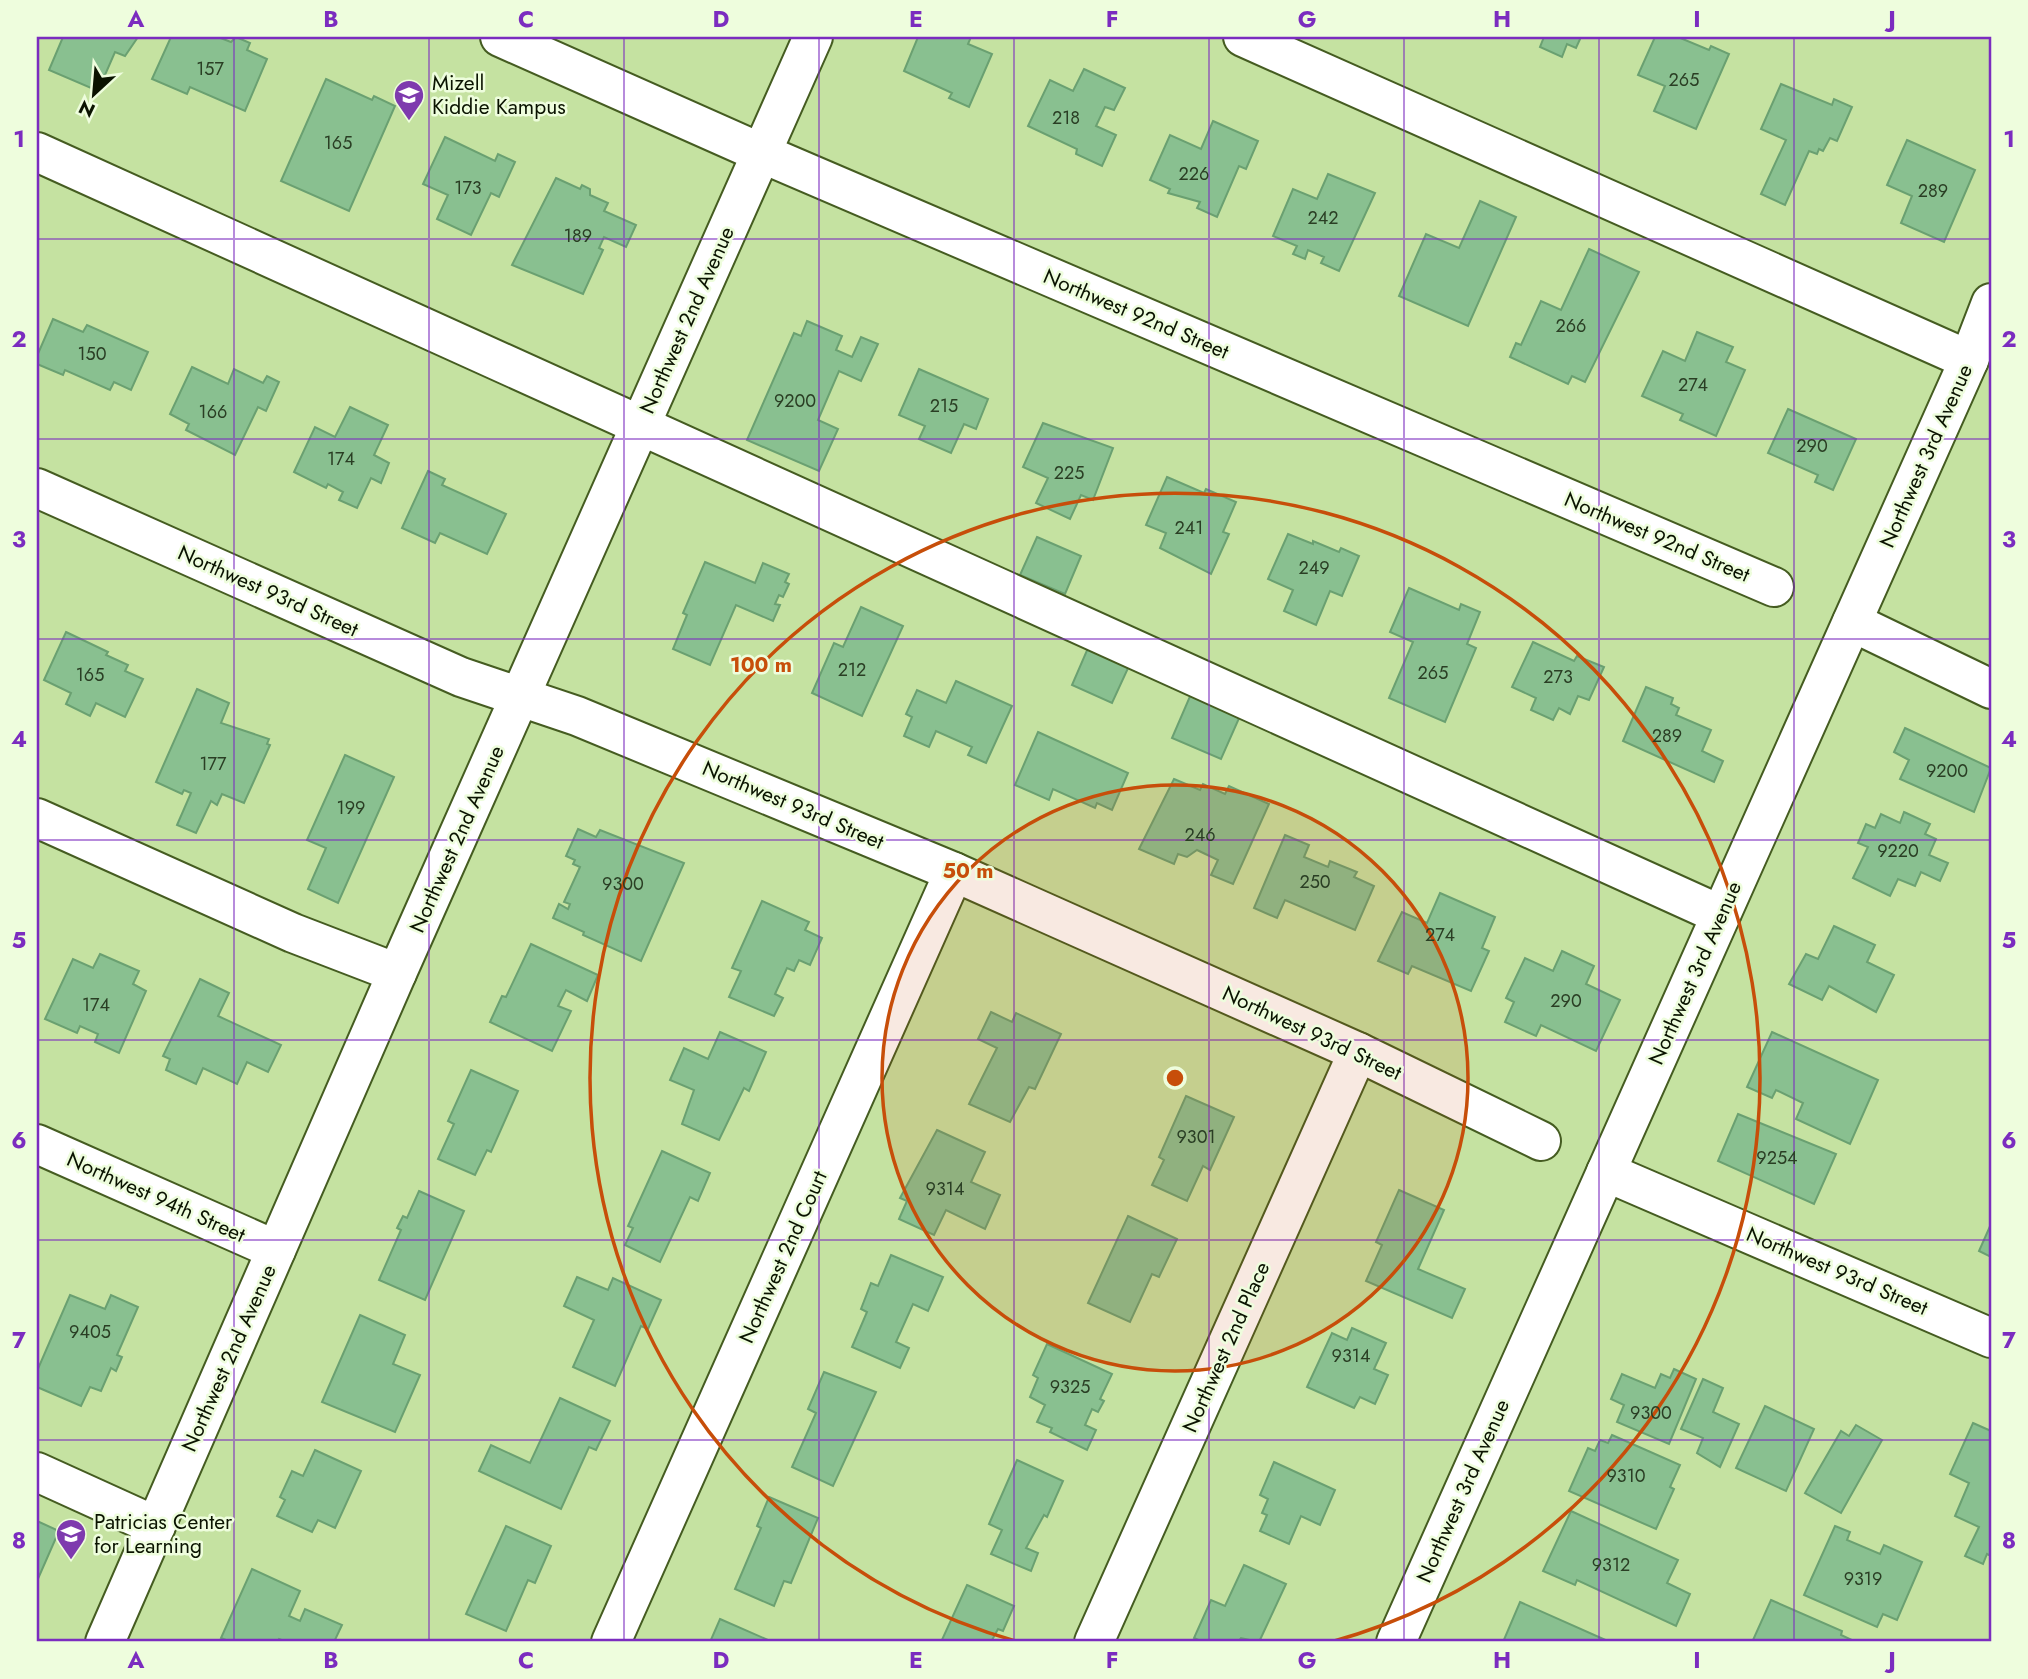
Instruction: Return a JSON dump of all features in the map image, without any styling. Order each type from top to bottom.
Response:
[{"type":"street","name":"Northwest 92nd Street","points":[[500,37],[761,153],[1774,587]]},
{"type":"street","name":"Northwest 2nd Avenue","points":[[105,1642],[397,973],[813,37]]},
{"type":"street","points":[[1244,37],[1969,360]]},
{"type":"street","points":[[37,152],[1721,915]]},
{"type":"street","name":"Northwest 3rd Avenue","points":[[1396,1642],[1969,360],[1991,303]]},
{"type":"street","name":"Northwest 93rd Street","points":[[37,488],[461,677],[590,721],[954,872],[1358,1052],[1541,1141]]},
{"type":"street","points":[[1852,622],[1991,689]]},
{"type":"street","points":[[37,818],[293,933],[397,973]]},
{"type":"street","name":"Northwest 2nd Court","points":[[611,1642],[954,872]]},
{"type":"street","name":"Northwest 2nd Place","points":[[1094,1642],[1358,1052]]},
{"type":"street","name":"Northwest 94th Street","points":[[37,1144],[276,1250]]},
{"type":"street","name":"Northwest 93rd Street","points":[[1606,1172],[1991,1338]]},
{"type":"street","points":[[37,1472],[156,1526]]},
{"type":"building","points":[[63,37],[138,37],[125,56],[115,52],[98,91],[49,70]]},
{"type":"building","points":[[171,37],[218,37],[231,42],[236,37],[250,43],[247,50],[267,59],[245,111],[190,87],[187,94],[152,79]]},
{"type":"building","points":[[918,37],[971,37],[968,44],[992,54],[969,107],[949,98],[952,93],[904,71]]},
{"type":"building","points":[[1544,37],[1581,37],[1576,48],[1567,44],[1562,57],[1540,47]]},
{"type":"building","points":[[1655,37],[1678,37],[1709,50],[1711,46],[1729,54],[1696,129],[1654,111],[1665,86],[1638,75]]},
{"type":"building","points":[[1084,69],[1125,88],[1114,110],[1105,107],[1096,126],[1116,135],[1102,166],[1076,154],[1077,149],[1028,126],[1050,80],[1073,91]]},
{"type":"building","points":[[326,79],[372,100],[374,96],[395,106],[349,211],[281,181]]},
{"type":"building","points":[[1781,84],[1832,105],[1834,99],[1852,107],[1837,141],[1830,138],[1823,151],[1819,149],[1817,154],[1809,151],[1785,205],[1761,194],[1786,140],[1761,129]]},
{"type":"building","points":[[1213,121],[1258,141],[1246,169],[1239,166],[1217,217],[1197,208],[1200,202],[1168,193],[1170,189],[1150,180],[1170,135],[1201,149]]},
{"type":"building","points":[[445,137],[495,161],[498,154],[515,162],[499,197],[491,193],[471,235],[437,219],[448,195],[423,184]]},
{"type":"building","points":[[1907,140],[1975,170],[1944,242],[1901,223],[1912,196],[1887,185]]},
{"type":"building","points":[[1328,174],[1375,193],[1339,271],[1321,263],[1324,257],[1308,250],[1305,259],[1293,254],[1297,246],[1273,236],[1293,189],[1317,199]]},
{"type":"building","points":[[556,178],[580,189],[582,185],[590,189],[590,195],[608,203],[604,211],[636,225],[626,247],[604,237],[599,248],[603,250],[583,294],[512,265]]},
{"type":"building","points":[[1480,201],[1516,217],[1468,326],[1399,296],[1426,234],[1459,248]]},
{"type":"building","points":[[1589,249],[1639,272],[1585,382],[1572,376],[1568,384],[1510,357],[1516,343],[1521,345],[1541,301],[1561,310]]},
{"type":"building","points":[[53,319],[83,332],[87,325],[148,352],[131,390],[114,382],[110,390],[65,370],[63,375],[37,364],[37,356]]},
{"type":"building","points":[[807,321],[842,336],[836,350],[852,357],[861,337],[878,344],[861,381],[839,371],[818,420],[838,429],[819,471],[747,440],[794,333],[801,336]]},
{"type":"building","points":[[1697,332],[1733,347],[1726,362],[1745,370],[1716,436],[1680,420],[1683,414],[1642,396],[1663,351],[1685,361]]},
{"type":"building","points":[[192,367],[228,384],[234,369],[263,383],[267,376],[279,382],[266,411],[258,407],[235,455],[186,430],[189,424],[170,414]]},
{"type":"building","points":[[919,369],[988,399],[976,429],[964,424],[951,453],[919,439],[925,426],[899,415]]},
{"type":"building","points":[[350,407],[388,425],[374,455],[389,463],[381,483],[371,478],[357,508],[339,500],[343,492],[328,484],[326,488],[294,472],[315,427],[335,437]]},
{"type":"building","points":[[1788,409],[1856,439],[1833,490],[1815,482],[1818,475],[1768,453]]},
{"type":"building","points":[[1043,423],[1113,448],[1093,500],[1081,495],[1070,519],[1036,503],[1048,478],[1023,467]]},
{"type":"building","points":[[428,471],[445,479],[442,485],[506,514],[487,554],[440,533],[435,543],[402,528]]},
{"type":"building","points":[[1167,477],[1204,493],[1206,489],[1236,502],[1223,532],[1229,534],[1211,574],[1160,548],[1166,533],[1146,525]]},
{"type":"building","points":[[1288,534],[1339,552],[1341,548],[1359,556],[1342,596],[1330,591],[1316,625],[1284,611],[1293,590],[1268,579]]},
{"type":"building","points":[[1037,537],[1081,556],[1065,594],[1020,575]]},
{"type":"building","points":[[705,562],[755,583],[763,563],[789,574],[785,582],[789,584],[783,597],[779,595],[775,604],[780,605],[773,621],[736,605],[710,665],[673,649],[687,615],[683,613]]},
{"type":"building","points":[[1409,588],[1459,610],[1461,604],[1480,612],[1467,644],[1476,648],[1445,722],[1389,698],[1413,642],[1390,632]]},
{"type":"building","points":[[861,607],[903,626],[862,716],[812,693],[834,643],[843,647]]},
{"type":"building","points":[[66,632],[108,652],[106,655],[128,665],[125,671],[143,679],[125,717],[96,703],[90,716],[66,704],[71,693],[44,680]]},
{"type":"building","points":[[1533,642],[1574,661],[1577,656],[1604,667],[1589,700],[1578,696],[1570,714],[1559,708],[1553,720],[1531,710],[1536,698],[1512,687]]},
{"type":"building","points":[[1088,648],[1129,666],[1112,703],[1072,685]]},
{"type":"building","points":[[956,681],[1012,706],[986,763],[968,755],[972,747],[936,731],[929,747],[904,736],[912,717],[906,714],[917,690],[946,703]]},
{"type":"building","points":[[1646,687],[1673,698],[1671,704],[1679,708],[1676,715],[1711,730],[1702,751],[1723,761],[1714,782],[1623,741]]},
{"type":"building","points":[[197,689],[229,703],[221,723],[269,739],[267,744],[270,745],[244,803],[222,794],[217,805],[211,801],[196,833],[177,825],[191,793],[184,790],[182,794],[156,782]]},
{"type":"building","points":[[1191,694],[1240,716],[1221,759],[1172,738]]},
{"type":"building","points":[[1905,728],[1991,768],[1974,812],[1900,779],[1909,760],[1894,752]]},
{"type":"building","points":[[1038,732],[1128,773],[1112,810],[1097,803],[1095,808],[1053,789],[1049,800],[1015,785]]},
{"type":"building","points":[[345,755],[394,777],[338,903],[308,889],[326,848],[307,840]]},
{"type":"building","points":[[1174,779],[1200,790],[1203,784],[1225,794],[1229,786],[1269,804],[1233,884],[1211,875],[1218,860],[1197,850],[1187,857],[1178,854],[1174,864],[1139,849]]},
{"type":"building","points":[[1904,812],[1930,824],[1925,834],[1936,839],[1929,855],[1948,863],[1940,881],[1921,872],[1915,886],[1898,879],[1890,896],[1853,878],[1868,847],[1858,843],[1866,824],[1875,828],[1881,814],[1900,823]]},
{"type":"building","points":[[578,829],[596,837],[600,830],[684,863],[641,961],[583,935],[584,932],[553,918],[559,904],[568,909],[570,904],[564,902],[580,867],[573,864],[575,860],[566,856]]},
{"type":"building","points":[[1285,835],[1309,845],[1304,857],[1328,867],[1330,861],[1357,872],[1354,877],[1374,886],[1355,930],[1285,900],[1277,918],[1254,908]]},
{"type":"building","points":[[1440,893],[1495,917],[1482,948],[1489,951],[1471,991],[1412,966],[1408,974],[1378,961],[1402,912],[1427,923]]},
{"type":"building","points":[[762,901],[809,922],[805,930],[822,938],[810,965],[799,960],[794,971],[787,968],[775,994],[783,998],[774,1016],[729,997],[741,971],[732,968]]},
{"type":"building","points":[[1834,926],[1875,945],[1867,962],[1894,975],[1876,1012],[1829,986],[1822,1000],[1789,984],[1806,954],[1818,959]]},
{"type":"building","points":[[531,944],[598,975],[587,1001],[566,990],[558,1006],[571,1011],[552,1051],[490,1022],[502,996],[506,997]]},
{"type":"building","points":[[1562,951],[1594,966],[1586,984],[1620,1000],[1596,1051],[1541,1025],[1536,1036],[1505,1022],[1514,1002],[1506,998],[1525,958],[1553,971]]},
{"type":"building","points":[[100,954],[139,971],[133,984],[146,991],[119,1053],[95,1042],[98,1034],[80,1026],[77,1033],[45,1019],[73,959],[93,968]]},
{"type":"building","points":[[200,979],[229,993],[218,1016],[281,1045],[268,1072],[247,1062],[237,1084],[203,1068],[196,1084],[166,1070],[170,1059],[163,1056]]},
{"type":"building","points":[[991,1012],[1012,1022],[1016,1013],[1061,1034],[1035,1089],[1029,1087],[1010,1122],[969,1104],[997,1048],[978,1039]]},
{"type":"building","points":[[720,1032],[766,1052],[749,1091],[744,1088],[719,1140],[682,1124],[694,1090],[670,1080],[684,1048],[708,1059]]},
{"type":"building","points":[[1772,1032],[1878,1080],[1850,1144],[1796,1119],[1803,1103],[1776,1090],[1772,1098],[1747,1087]]},
{"type":"building","points":[[471,1070],[518,1091],[491,1152],[487,1150],[475,1175],[438,1159],[454,1124],[448,1121]]},
{"type":"building","points":[[1186,1096],[1234,1117],[1210,1170],[1203,1166],[1187,1201],[1152,1185],[1164,1160],[1159,1157]]},
{"type":"building","points":[[1738,1114],[1836,1154],[1814,1204],[1718,1161]]},
{"type":"building","points":[[937,1130],[985,1152],[971,1182],[1000,1195],[985,1229],[946,1210],[934,1235],[899,1219],[907,1201],[900,1198]]},
{"type":"building","points":[[662,1151],[710,1173],[698,1201],[690,1197],[660,1262],[625,1245],[633,1228],[628,1226]]},
{"type":"building","points":[[1399,1190],[1444,1210],[1418,1269],[1465,1289],[1452,1318],[1366,1281],[1382,1245],[1376,1242]]},
{"type":"building","points":[[419,1191],[464,1211],[425,1300],[379,1280],[401,1230],[397,1228],[403,1216],[407,1218]]},
{"type":"building","points":[[1128,1216],[1177,1239],[1159,1277],[1152,1274],[1130,1322],[1088,1303]]},
{"type":"building","points":[[1991,1224],[1991,1257],[1979,1251]]},
{"type":"building","points":[[891,1255],[943,1277],[928,1311],[913,1304],[896,1342],[909,1348],[900,1368],[852,1347],[867,1312],[861,1309],[871,1283],[878,1286]]},
{"type":"building","points":[[577,1277],[608,1290],[613,1278],[661,1300],[648,1329],[641,1326],[615,1386],[573,1367],[594,1320],[564,1306]]},
{"type":"building","points":[[70,1295],[105,1309],[111,1295],[138,1307],[117,1355],[122,1357],[116,1371],[111,1368],[101,1391],[90,1387],[81,1406],[37,1387],[37,1371]]},
{"type":"building","points":[[360,1315],[405,1335],[393,1364],[420,1375],[395,1432],[322,1402]]},
{"type":"building","points":[[1352,1328],[1386,1343],[1374,1369],[1388,1375],[1375,1404],[1360,1397],[1354,1408],[1307,1387],[1332,1333],[1347,1340]]},
{"type":"building","points":[[1047,1344],[1112,1374],[1100,1399],[1104,1401],[1098,1412],[1092,1409],[1085,1425],[1096,1430],[1087,1450],[1050,1432],[1052,1428],[1037,1422],[1045,1405],[1030,1397],[1038,1378],[1033,1375]]},
{"type":"building","points":[[1674,1369],[1696,1379],[1669,1444],[1617,1422],[1624,1405],[1611,1399],[1622,1374],[1655,1388],[1661,1374],[1670,1378]]},
{"type":"building","points":[[824,1372],[876,1392],[833,1486],[792,1467],[816,1413],[808,1409]]},
{"type":"building","points":[[1703,1379],[1723,1388],[1713,1412],[1739,1424],[1720,1467],[1697,1453],[1703,1438],[1681,1429]]},
{"type":"building","points":[[560,1398],[610,1421],[596,1450],[589,1447],[561,1509],[479,1471],[491,1445],[530,1463]]},
{"type":"building","points":[[1765,1406],[1814,1429],[1786,1491],[1736,1468]]},
{"type":"building","points":[[1973,1423],[1991,1431],[1991,1556],[1987,1554],[1983,1564],[1965,1556],[1979,1527],[1955,1516],[1969,1483],[1950,1474]]},
{"type":"building","points":[[1856,1425],[1882,1440],[1841,1513],[1805,1493],[1841,1431],[1849,1436]]},
{"type":"building","points":[[1612,1435],[1680,1465],[1670,1487],[1674,1489],[1656,1529],[1569,1491],[1588,1448],[1595,1451],[1600,1440],[1608,1443]]},
{"type":"building","points":[[315,1450],[361,1471],[335,1528],[318,1520],[312,1532],[277,1516],[285,1500],[280,1497],[292,1471],[303,1476]]},
{"type":"building","points":[[1017,1460],[1063,1481],[1047,1517],[1044,1515],[1026,1548],[1038,1553],[1031,1571],[991,1554],[1002,1530],[989,1524]]},
{"type":"building","points":[[1274,1462],[1335,1490],[1320,1525],[1301,1516],[1289,1544],[1260,1531],[1267,1515],[1262,1513],[1268,1499],[1260,1495]]},
{"type":"building","points":[[769,1497],[818,1518],[791,1583],[784,1581],[774,1606],[735,1589],[761,1528],[757,1526]]},
{"type":"building","points":[[1571,1511],[1678,1560],[1667,1583],[1690,1594],[1676,1626],[1577,1580],[1575,1585],[1543,1571]]},
{"type":"building","points":[[37,1521],[59,1531],[37,1581]]},
{"type":"building","points":[[506,1526],[551,1546],[535,1583],[528,1580],[506,1631],[466,1614]]},
{"type":"building","points":[[1835,1526],[1850,1532],[1847,1540],[1880,1554],[1884,1545],[1922,1562],[1897,1620],[1883,1614],[1877,1627],[1804,1595]]},
{"type":"building","points":[[1244,1565],[1286,1584],[1259,1642],[1241,1638],[1238,1642],[1203,1642],[1194,1638],[1211,1600],[1225,1606]]},
{"type":"building","points":[[252,1569],[300,1591],[289,1616],[300,1621],[305,1609],[342,1625],[334,1642],[287,1642],[279,1639],[277,1642],[231,1642],[221,1638]]},
{"type":"building","points":[[967,1585],[1014,1606],[1003,1631],[998,1629],[991,1642],[941,1642]]},
{"type":"building","points":[[1771,1600],[1842,1631],[1841,1635],[1856,1642],[1753,1640]]},
{"type":"building","points":[[1520,1602],[1610,1642],[1503,1642]]},
{"type":"building","points":[[720,1619],[768,1640],[710,1642]]},
{"type":"place","name":"Mizell Kiddie Kampus","points":[[409,122]]},
{"type":"place","name":"Patricias Center for Learning","points":[[71,1561]]}]
